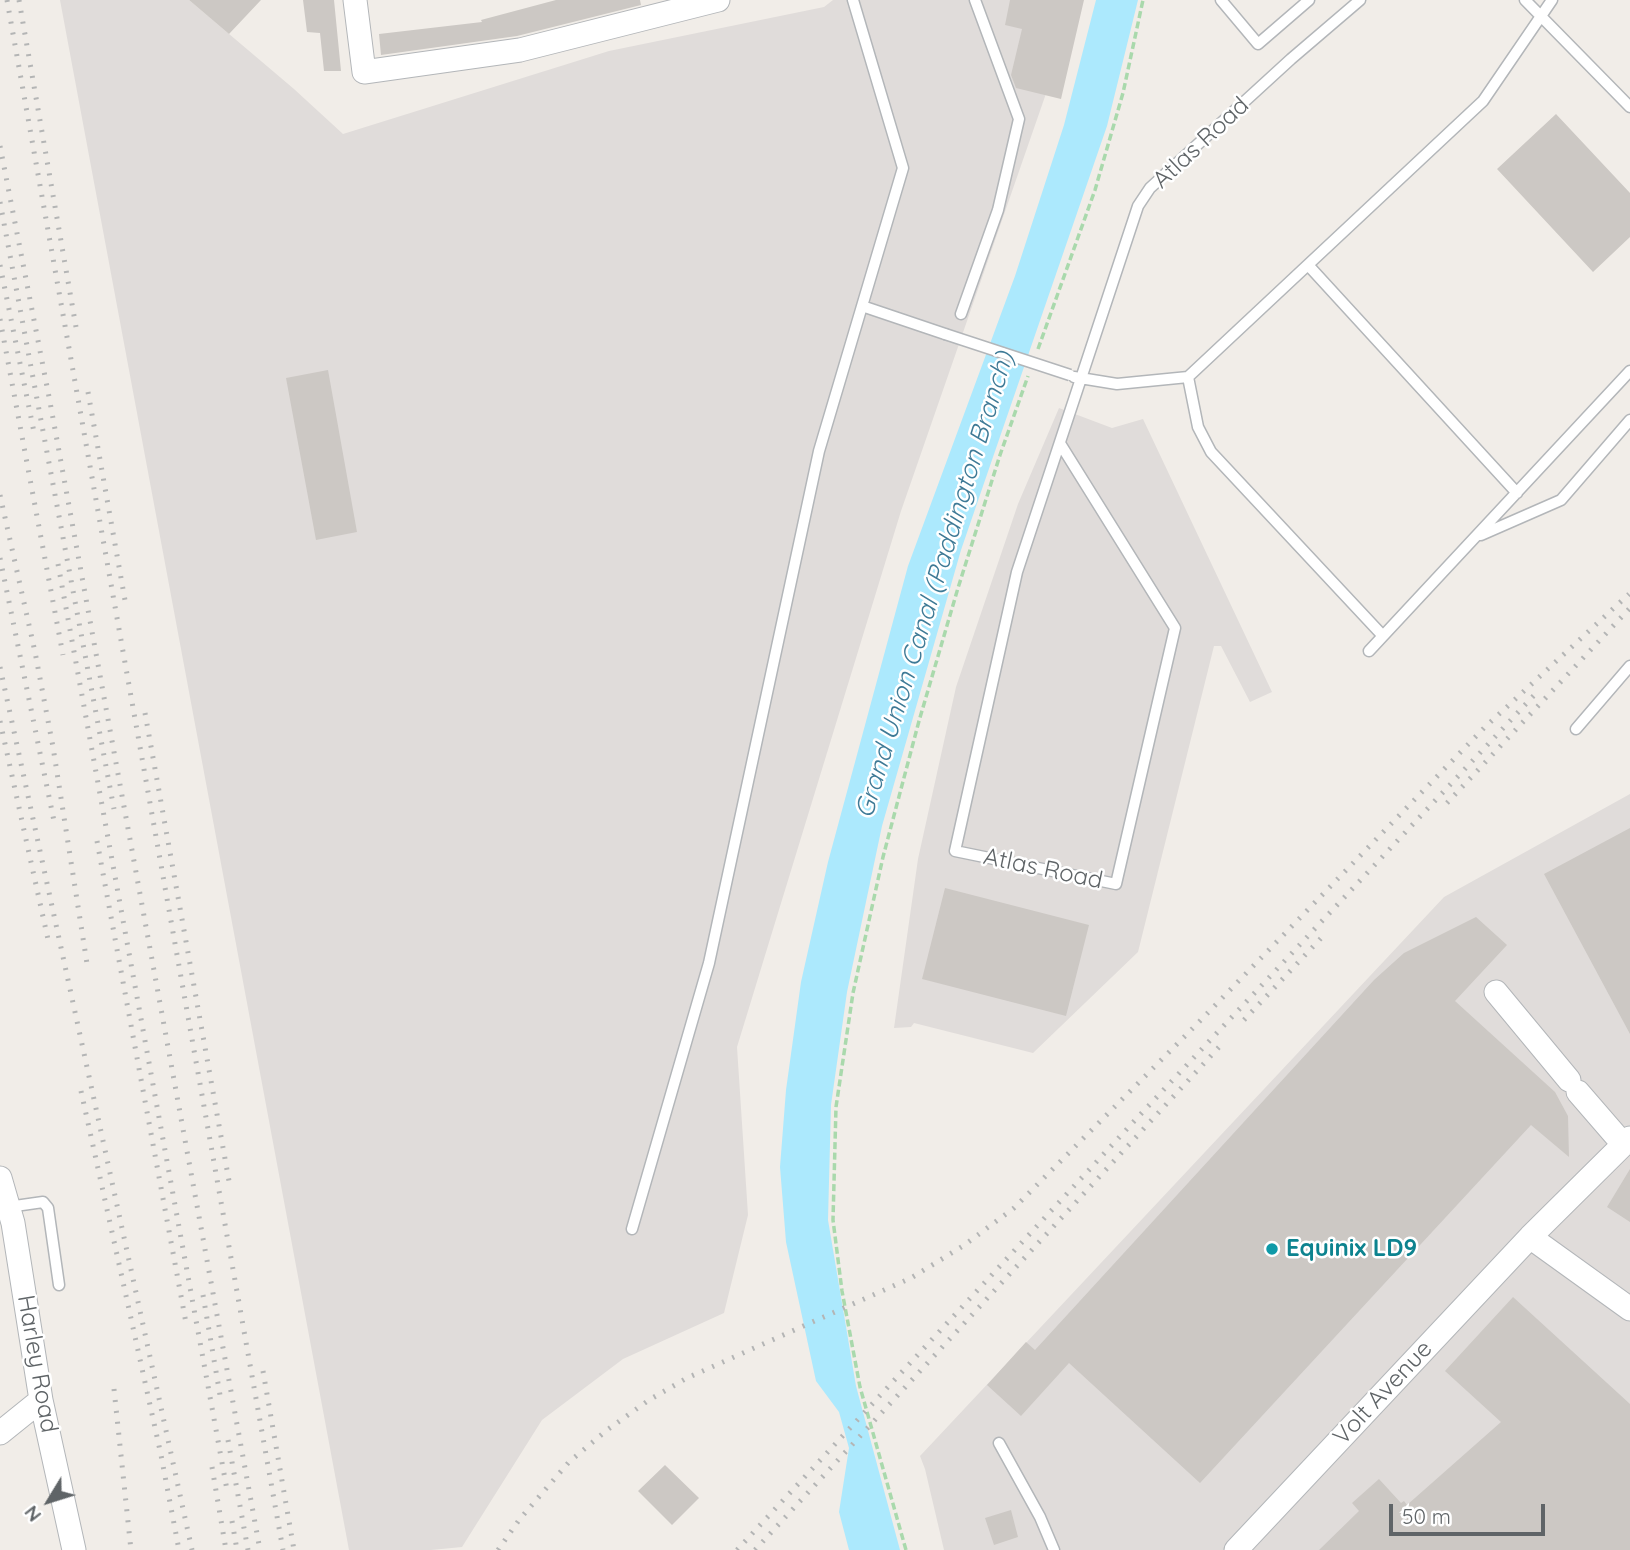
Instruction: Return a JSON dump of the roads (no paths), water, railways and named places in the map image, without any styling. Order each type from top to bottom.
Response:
[{"type":"street","points":[[355,0],[364,72],[520,50],[718,0]]},
{"type":"street","points":[[1496,992],[1574,1086],[1627,1141]]},
{"type":"street","name":"Volt Avenue","points":[[1236,1550],[1530,1237],[1627,1141]]},
{"type":"street","name":"Harley Road","points":[[0,1178],[30,1321],[41,1399],[74,1550]]},
{"type":"street","points":[[1530,1237],[1630,1309]]},
{"type":"street","points":[[0,1433],[41,1399]]},
{"type":"lane","points":[[632,1229],[709,963],[819,451],[903,168],[853,0]]},
{"type":"lane","points":[[961,314],[998,210],[1019,120],[975,0]]},
{"type":"lane","points":[[1221,0],[1258,44],[1309,0]]},
{"type":"lane","name":"Atlas Road","points":[[1061,445],[1175,628],[1116,884],[955,851],[1017,572],[1061,445],[1075,377],[1138,206],[1150,188],[1360,0]]},
{"type":"lane","points":[[1525,0],[1630,107]]},
{"type":"lane","points":[[862,306],[1075,377],[1117,384],[1188,377],[1483,101],[1552,0]]},
{"type":"lane","points":[[1308,265],[1517,493]]},
{"type":"lane","points":[[1369,651],[1630,371]]},
{"type":"lane","points":[[1188,377],[1198,427],[1210,452],[1383,636]]},
{"type":"lane","points":[[1475,538],[1561,499],[1630,420]]},
{"type":"lane","points":[[1576,729],[1630,666]]},
{"type":"lane","points":[[8,1207],[43,1202],[48,1208],[59,1284]]},
{"type":"lane","points":[[999,1443],[1040,1517],[1054,1550]]},
{"type":"water","name":"Grand Union Canal (Paddington Branch)","points":[[1096,0],[1138,0],[1107,126],[961,550],[882,826],[847,992],[831,1105],[828,1220],[856,1386],[900,1550],[849,1550],[839,1512],[849,1448],[839,1412],[816,1381],[786,1242],[780,1167],[786,1090],[801,982],[828,862],[908,566],[1015,276],[1064,125]]},
{"type":"railway","points":[[7,0],[283,1550]]},
{"type":"railway","points":[[19,0],[76,327]]},
{"type":"railway","points":[[0,146],[50,402],[260,1550]]},
{"type":"railway","points":[[0,202],[114,809]]},
{"type":"railway","points":[[0,265],[35,437]]},
{"type":"railway","points":[[0,319],[63,655]]},
{"type":"railway","points":[[88,392],[126,606]]},
{"type":"railway","points":[[0,495],[53,747],[88,970]]},
{"type":"railway","points":[[0,558],[55,826]]},
{"type":"railway","points":[[58,564],[227,1490]]},
{"type":"railway","points":[[498,1550],[519,1520],[569,1462],[649,1400],[687,1378],[911,1278],[963,1246],[1014,1208],[1484,728],[1629,594]]},
{"type":"railway","points":[[1447,803],[1630,608]]},
{"type":"railway","points":[[0,667],[192,1550]]},
{"type":"railway","points":[[737,1550],[1539,690]]},
{"type":"railway","points":[[145,713],[229,1181]]},
{"type":"railway","points":[[0,721],[49,944]]},
{"type":"railway","points":[[97,841],[186,1323]]},
{"type":"railway","points":[[1244,1020],[1323,936]]},
{"type":"railway","points":[[755,1550],[1220,1046]]},
{"type":"railway","points":[[81,1091],[161,1455],[179,1550]]},
{"type":"railway","points":[[203,1295],[220,1395]]},
{"type":"railway","points":[[263,1371],[294,1550]]},
{"type":"railway","points":[[114,1389],[131,1550]]},
{"type":"railway","points":[[228,1440],[248,1550]]},
{"type":"railway","points":[[212,1467],[226,1550]]},
{"type":"railway","points":[[232,1521],[237,1550]]},
{"type":"place","name":"Equinix LD9","points":[[1272,1249]]}]
